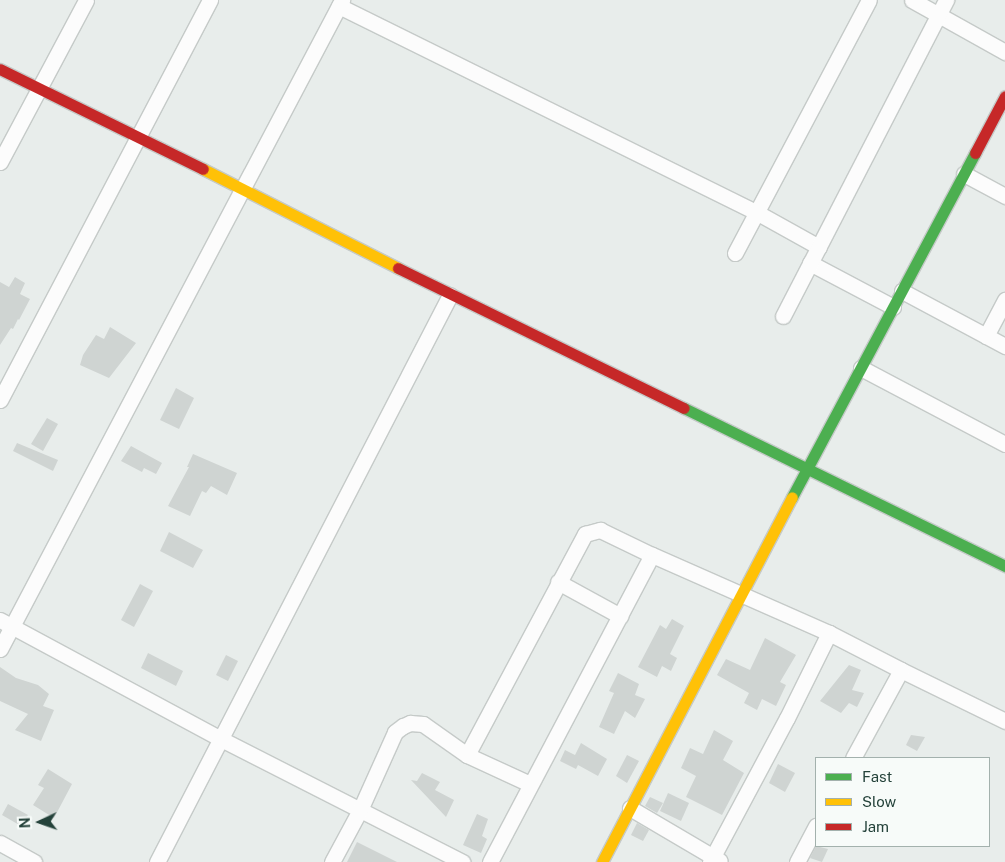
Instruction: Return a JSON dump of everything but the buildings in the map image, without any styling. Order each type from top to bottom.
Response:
[{"type":"main road","points":[[0,70],[243,188],[450,295],[808,468],[1005,566]]},
{"type":"main road","points":[[602,862],[741,593],[1005,96]]},
{"type":"street","points":[[0,162],[86,0]]},
{"type":"street","points":[[0,400],[210,0]]},
{"type":"street","points":[[735,253],[868,0]]},
{"type":"street","points":[[912,0],[1005,52]]},
{"type":"street","points":[[783,316],[946,0]]},
{"type":"street","points":[[0,649],[6,623],[243,188],[341,3],[756,212],[818,247]]},
{"type":"street","points":[[964,174],[1005,196]]},
{"type":"street","points":[[810,263],[893,307]]},
{"type":"street","points":[[902,291],[1005,346]]},
{"type":"street","points":[[157,862],[450,295]]},
{"type":"street","points":[[986,336],[1005,300]]},
{"type":"street","points":[[861,368],[1005,444]]},
{"type":"street","points":[[467,755],[558,582],[586,534],[591,531],[600,530],[829,633],[1005,721]]},
{"type":"street","points":[[490,862],[652,555]]},
{"type":"street","points":[[558,582],[620,616]]},
{"type":"street","points":[[6,623],[221,739],[462,862]]},
{"type":"street","points":[[630,808],[714,860],[829,633]]},
{"type":"street","points":[[853,757],[901,670]]},
{"type":"street","points":[[332,862],[360,810],[396,732],[410,723],[422,724],[467,755],[530,784]]},
{"type":"street","points":[[797,862],[815,828]]},
{"type":"street","points":[[0,843],[34,862]]},
{"type":"traffic: fast","points":[[792,497],[975,153]]},
{"type":"traffic: fast","points":[[684,408],[1005,566]]},
{"type":"traffic: slow","points":[[203,169],[398,268]]},
{"type":"traffic: slow","points":[[602,862],[792,497]]},
{"type":"traffic: jam","points":[[0,69],[203,169]]},
{"type":"traffic: jam","points":[[975,153],[1005,96]]},
{"type":"traffic: jam","points":[[398,268],[684,408]]}]
